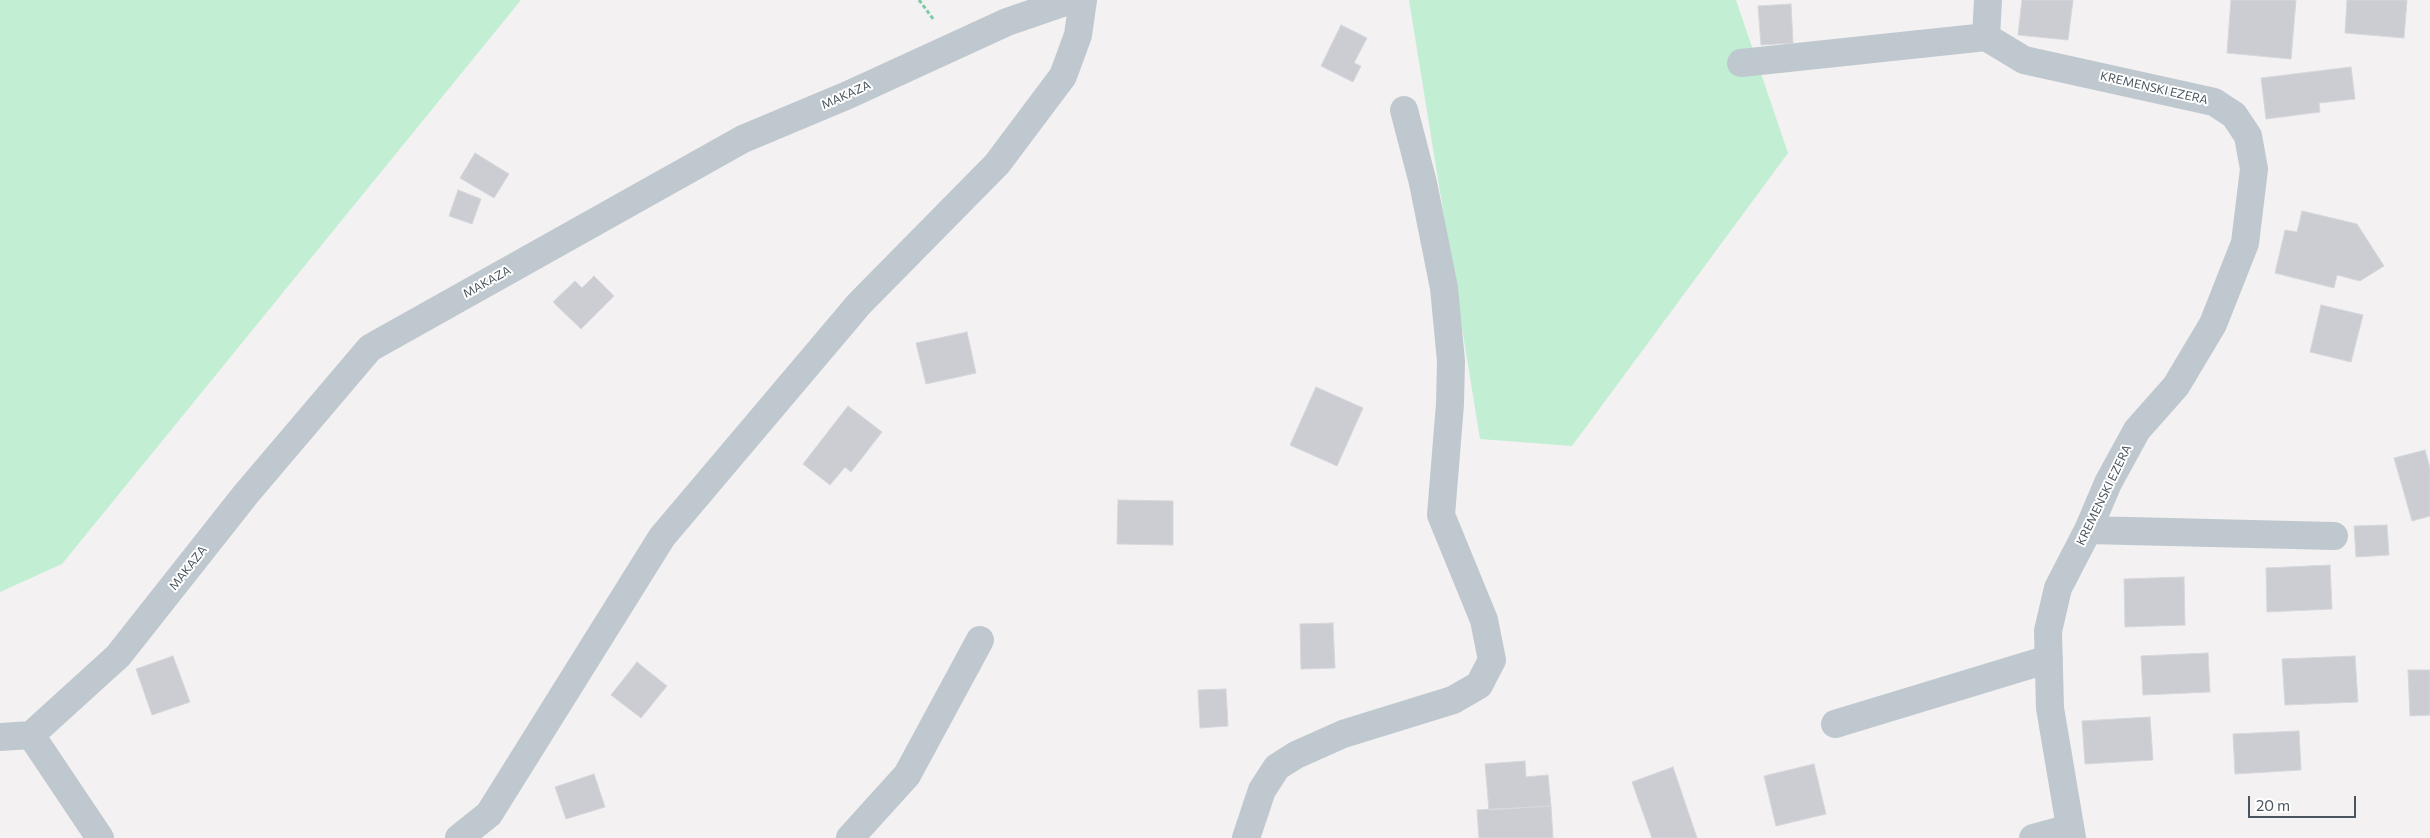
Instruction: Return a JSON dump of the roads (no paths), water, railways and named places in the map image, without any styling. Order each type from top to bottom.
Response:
[{"type":"street","name":"MAKAZA","points":[[31,735],[118,656],[246,494],[370,348],[743,139],[848,95],[1007,22],[1071,0]]},
{"type":"street","points":[[459,838],[489,814],[662,537],[859,304],[997,164],[1063,76],[1078,35],[1083,0]]},
{"type":"street","points":[[1741,63],[1986,37],[1988,0]]},
{"type":"street","name":"KREMENSKI EZERA","points":[[1986,37],[2024,60],[2214,102],[2234,115],[2248,136],[2254,169],[2251,209],[2245,243],[2213,324],[2176,386],[2136,430],[2108,483],[2088,530],[2058,588],[2048,631],[2050,708],[2071,833]]},
{"type":"street","points":[[1246,838],[1262,790],[1277,767],[1296,755],[1343,734],[1453,700],[1479,685],[1492,660],[1484,620],[1441,515],[1450,404],[1450,361],[1445,297],[1423,183],[1404,110]]},
{"type":"street","points":[[2088,530],[2334,536]]},
{"type":"street","points":[[850,838],[907,775],[980,640]]},
{"type":"street","points":[[1835,724],[2049,659]]},
{"type":"street","points":[[0,737],[31,735],[100,838]]},
{"type":"street","points":[[2033,838],[2071,833]]}]
